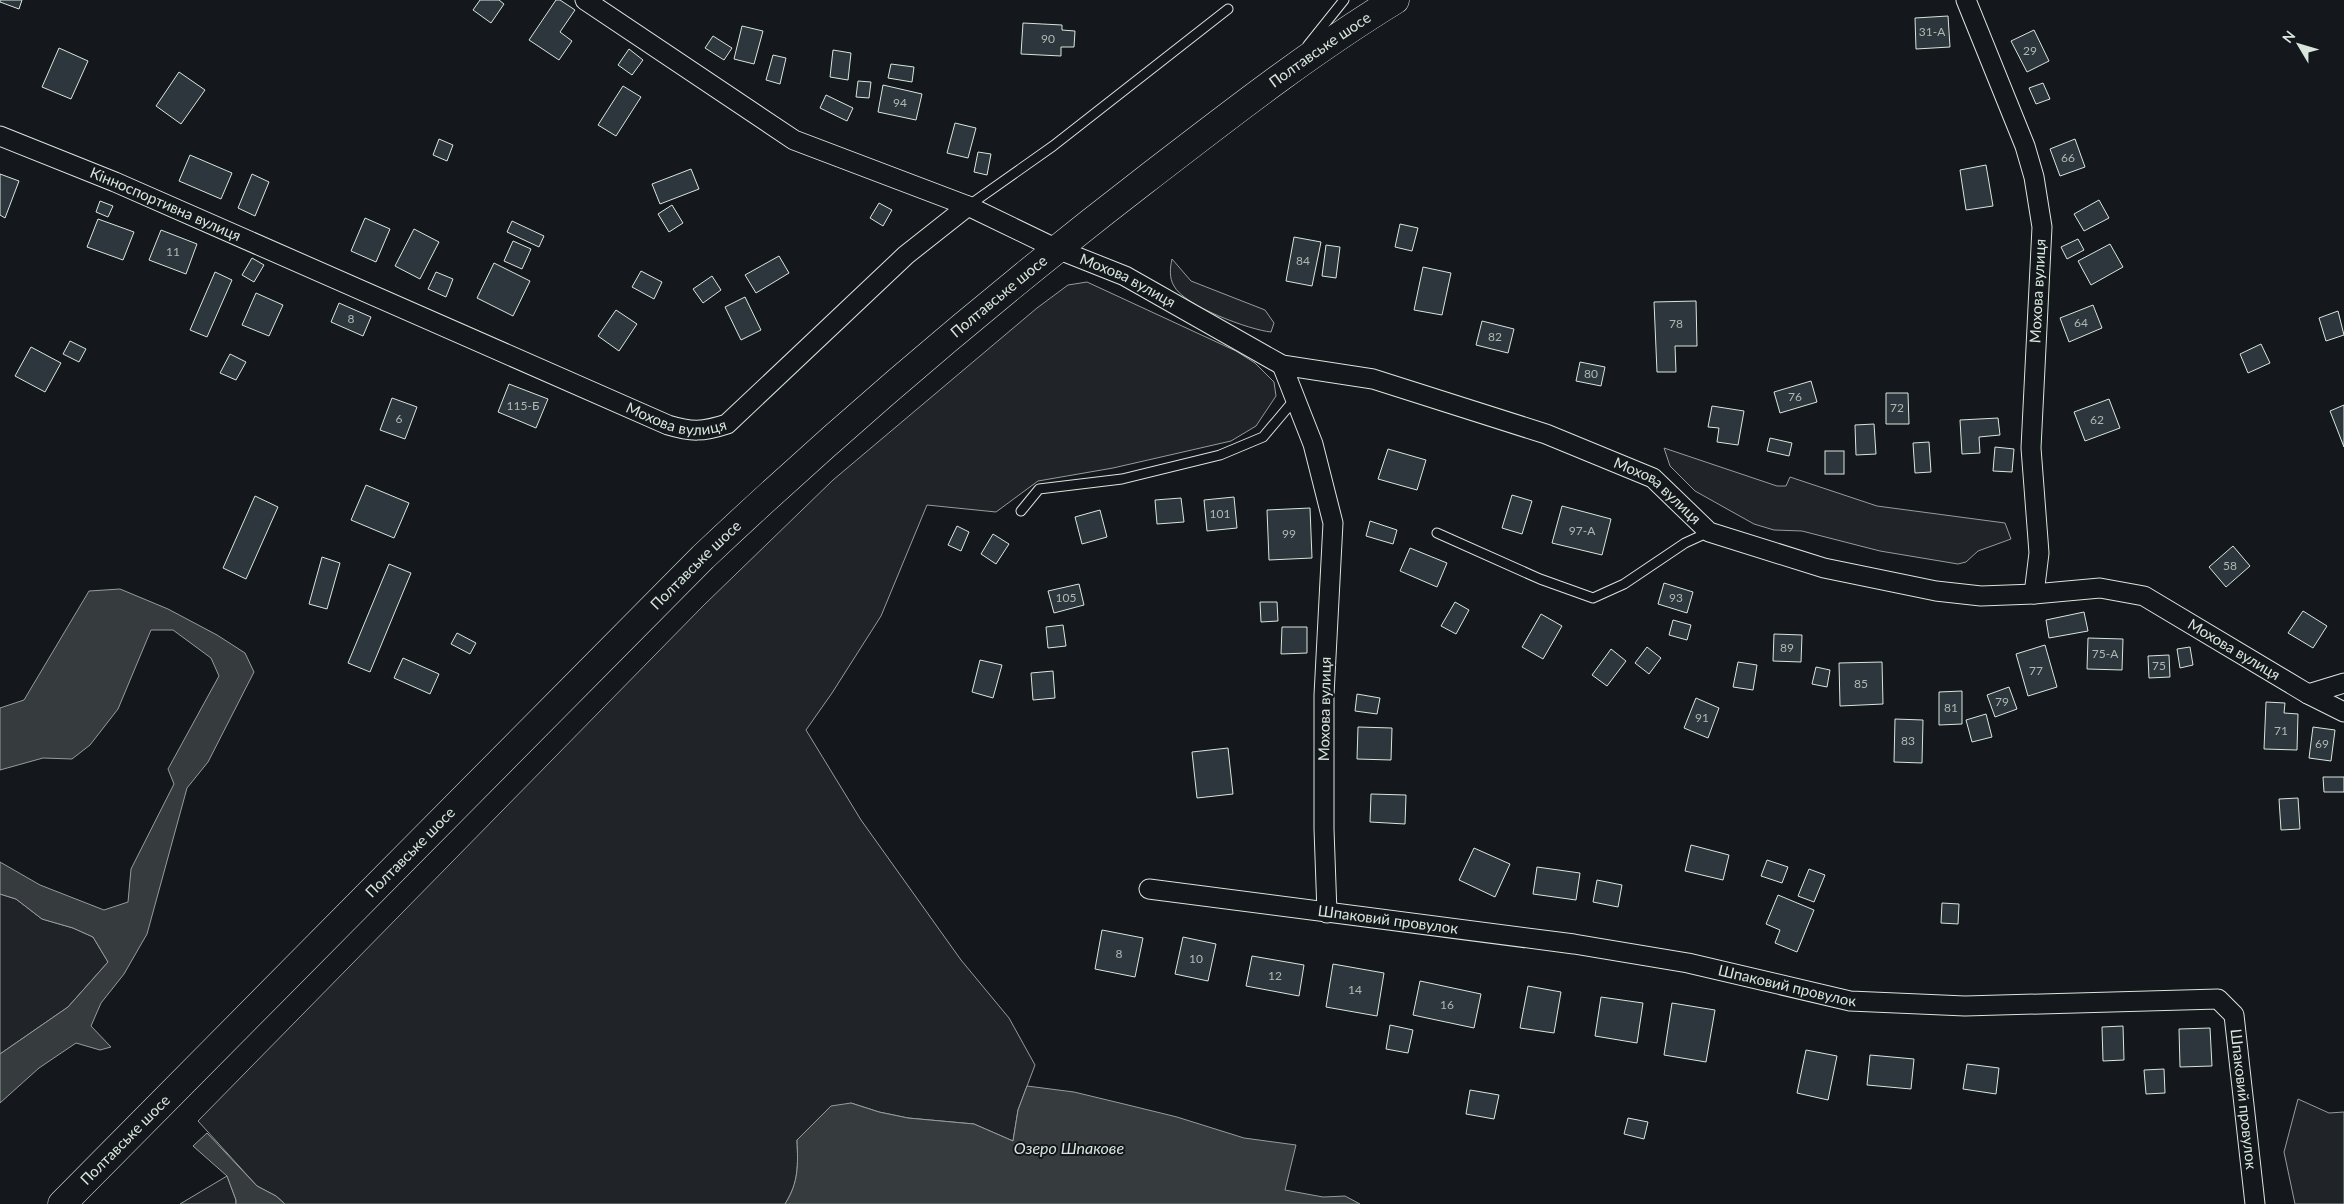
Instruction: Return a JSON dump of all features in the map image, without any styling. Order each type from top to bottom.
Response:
[{"type":"main road","name":"Полтавське шосе","points":[[62,1204],[703,557],[798,467],[1057,249],[1289,69],[1395,0]]},
{"type":"street","name":"Мохова вулиця","points":[[585,0],[794,140],[968,206],[1057,249],[1125,276],[1282,365],[1373,379],[1546,434],[1653,478],[1709,532],[1824,568],[1936,591],[1981,596],[2034,594],[2100,588],[2144,596],[2308,694],[2344,712]]},
{"type":"street","name":"Мохова вулиця","points":[[1966,0],[2025,146],[2034,177],[2042,227],[2031,448],[2038,553],[2034,594]]},
{"type":"street","name":"Кінноспортивна вулиця","points":[[0,136],[115,182],[328,275]]},
{"type":"street","name":"Мохова вулиця","points":[[328,275],[668,425],[687,431],[708,430],[727,424],[906,256],[968,206]]},
{"type":"street","name":"Мохова вулиця","points":[[1282,365],[1313,444],[1333,523],[1324,695],[1324,830],[1327,912]]},
{"type":"street","points":[[2308,694],[2344,683]]},
{"type":"street","name":"Шпаковий провулок","points":[[1149,889],[1574,944],[1688,963],[1850,1001],[1965,1006],[2218,999],[2234,1015],[2254,1204]]},
{"type":"lane","points":[[1289,69],[1344,0]]},
{"type":"lane","points":[[968,206],[1053,146],[1228,9]]},
{"type":"lane","points":[[1021,511],[1039,489],[1122,479],[1220,456],[1263,437],[1295,399]]},
{"type":"lane","points":[[1437,533],[1540,579],[1593,598],[1624,584],[1684,544],[1709,532]]},
{"type":"shaded area","points":[[1172,259],[1191,281],[1265,310],[1274,323],[1271,332],[1248,327],[1218,316],[1180,294],[1171,280]]},
{"type":"shaded area","points":[[1087,282],[1236,351],[1255,363],[1274,382],[1276,396],[1256,426],[1231,441],[1113,468],[1038,481],[996,512],[927,505],[881,616],[806,730],[861,820],[961,960],[1009,1018],[1035,1065],[1018,1110],[1013,1141],[974,1124],[908,1118],[879,1112],[851,1103],[797,1140],[795,1181],[785,1204],[285,1204],[276,1196],[257,1186],[198,1121],[704,605],[833,480],[1037,308],[1068,285]]},
{"type":"shaded area","points":[[1664,448],[1777,486],[1786,486],[1790,477],[1877,506],[2005,523],[2011,539],[1978,551],[1966,562],[1958,564],[1880,551],[1802,531],[1774,530],[1754,524],[1695,491],[1670,466]]},
{"type":"shaded area","points":[[0,894],[16,899],[42,919],[73,928],[93,937],[108,962],[68,1007],[0,1054]]},
{"type":"shaded area","points":[[2298,1099],[2329,1113],[2344,1112],[2344,1204],[2295,1204],[2284,1152]]},
{"type":"shaded area","points":[[227,1176],[236,1204],[180,1204]]},
{"type":"water","points":[[120,589],[168,609],[217,635],[245,653],[254,672],[208,762],[187,788],[147,934],[124,974],[101,1003],[91,1026],[111,1047],[100,1050],[76,1043],[39,1068],[0,1103],[0,1054],[68,1007],[108,962],[93,937],[73,928],[42,919],[16,899],[0,894],[0,862],[40,885],[104,910],[128,902],[131,869],[174,784],[168,769],[219,676],[211,658],[173,630],[151,630],[118,709],[90,745],[72,759],[43,758],[0,770],[0,708],[24,700],[89,591]]},
{"type":"water","name":"Озеро Шпакове","points":[[1027,1086],[1074,1092],[1177,1117],[1244,1138],[1296,1145],[1285,1190],[1323,1197],[1345,1196],[1360,1204],[785,1204],[795,1181],[797,1140],[831,1106],[851,1103],[879,1112],[908,1118],[974,1124],[1013,1141],[1018,1110]]},
{"type":"water","points":[[207,1133],[257,1186],[276,1196],[285,1204],[236,1204],[227,1176],[193,1146]]},
{"type":"building","points":[[0,0],[22,0],[19,9],[0,2]]},
{"type":"building","points":[[480,0],[499,0],[504,4],[491,23],[473,10]]},
{"type":"building","points":[[556,0],[560,0],[575,10],[560,32],[572,41],[559,60],[529,40]]},
{"type":"building","points":[[1948,16],[1950,47],[1916,49],[1915,18]]},
{"type":"building","points":[[1023,23],[1062,25],[1062,30],[1075,31],[1074,47],[1061,47],[1061,56],[1021,54]]},
{"type":"building","points":[[742,26],[763,31],[754,64],[734,59]]},
{"type":"building","points":[[2034,30],[2049,61],[2027,72],[2011,41]]},
{"type":"building","points":[[713,36],[732,48],[724,60],[705,48]]},
{"type":"building","points":[[59,48],[88,61],[71,99],[42,87]]},
{"type":"building","points":[[629,49],[643,60],[632,75],[618,65]]},
{"type":"building","points":[[833,50],[851,53],[848,80],[830,77]]},
{"type":"building","points":[[773,55],[786,58],[780,84],[766,80]]},
{"type":"building","points":[[891,64],[914,67],[912,82],[888,78]]},
{"type":"building","points":[[179,72],[205,90],[181,124],[156,106]]},
{"type":"building","points":[[858,81],[871,82],[869,98],[856,97]]},
{"type":"building","points":[[2043,83],[2050,99],[2036,104],[2029,88]]},
{"type":"building","points":[[883,85],[922,94],[916,120],[878,112]]},
{"type":"building","points":[[623,86],[641,97],[616,136],[598,125]]},
{"type":"building","points":[[826,95],[853,108],[847,121],[820,108]]},
{"type":"building","points":[[955,123],[976,128],[968,158],[947,153]]},
{"type":"building","points":[[439,139],[453,145],[447,161],[433,155]]},
{"type":"building","points":[[2075,139],[2085,167],[2060,176],[2050,149]]},
{"type":"building","points":[[978,152],[991,154],[987,175],[974,172]]},
{"type":"building","points":[[190,155],[232,173],[221,199],[179,181]]},
{"type":"building","points":[[1986,165],[1993,206],[1966,210],[1960,170]]},
{"type":"building","points":[[691,169],[699,189],[660,204],[652,184]]},
{"type":"building","points":[[0,174],[19,181],[5,218],[0,215]]},
{"type":"building","points":[[252,174],[269,182],[255,216],[238,208]]},
{"type":"building","points":[[2099,200],[2109,218],[2084,231],[2074,214]]},
{"type":"building","points":[[100,201],[113,206],[108,217],[96,212]]},
{"type":"building","points":[[879,203],[892,210],[883,226],[870,218]]},
{"type":"building","points":[[672,205],[683,223],[669,232],[658,214]]},
{"type":"building","points":[[365,218],[390,229],[376,262],[351,251]]},
{"type":"building","points":[[98,219],[134,232],[123,260],[87,247]]},
{"type":"building","points":[[512,221],[544,236],[539,247],[507,232]]},
{"type":"building","points":[[1400,224],[1418,228],[1412,251],[1395,247]]},
{"type":"building","points":[[414,229],[439,242],[420,279],[395,266]]},
{"type":"building","points":[[161,230],[197,244],[186,274],[149,260]]},
{"type":"building","points":[[1294,237],[1321,242],[1312,286],[1286,281]]},
{"type":"building","points":[[2078,239],[2084,250],[2067,259],[2061,247]]},
{"type":"building","points":[[513,241],[531,249],[522,269],[504,261]]},
{"type":"building","points":[[2110,244],[2123,267],[2091,285],[2078,261]]},
{"type":"building","points":[[1326,245],[1340,247],[1336,278],[1322,276]]},
{"type":"building","points":[[779,256],[789,273],[756,293],[745,275]]},
{"type":"building","points":[[252,258],[264,265],[254,282],[242,275]]},
{"type":"building","points":[[494,263],[530,281],[513,316],[477,298]]},
{"type":"building","points":[[1423,267],[1451,273],[1442,315],[1414,310]]},
{"type":"building","points":[[641,271],[662,282],[654,299],[632,287]]},
{"type":"building","points":[[215,272],[232,280],[207,337],[190,330]]},
{"type":"building","points":[[436,272],[453,279],[446,297],[428,289]]},
{"type":"building","points":[[712,276],[721,290],[703,303],[693,289]]},
{"type":"building","points":[[256,293],[283,305],[269,336],[242,325]]},
{"type":"building","points":[[745,297],[761,330],[741,340],[725,307]]},
{"type":"building","points":[[1696,301],[1697,346],[1675,346],[1676,372],[1657,372],[1654,302]]},
{"type":"building","points":[[339,303],[371,317],[363,336],[331,322]]},
{"type":"building","points":[[2093,305],[2102,328],[2069,342],[2060,318]]},
{"type":"building","points":[[616,310],[637,324],[619,351],[598,336]]},
{"type":"building","points":[[2338,311],[2344,335],[2326,341],[2319,318]]},
{"type":"building","points":[[1482,321],[1514,329],[1508,353],[1476,345]]},
{"type":"building","points":[[70,341],[86,349],[79,362],[63,354]]},
{"type":"building","points":[[2261,344],[2270,363],[2248,373],[2240,354]]},
{"type":"building","points":[[31,347],[61,363],[45,392],[15,376]]},
{"type":"building","points":[[230,354],[246,362],[236,380],[220,373]]},
{"type":"building","points":[[1580,362],[1605,367],[1601,386],[1576,381]]},
{"type":"building","points":[[1811,381],[1817,402],[1780,413],[1774,392]]},
{"type":"building","points":[[509,384],[548,399],[536,428],[498,412]]},
{"type":"building","points":[[1886,393],[1908,393],[1909,424],[1886,424]]},
{"type":"building","points":[[392,398],[417,407],[405,439],[380,430]]},
{"type":"building","points":[[2109,399],[2120,428],[2085,441],[2074,412]]},
{"type":"building","points":[[2344,405],[2344,447],[2330,411]]},
{"type":"building","points":[[1712,406],[1744,411],[1738,445],[1717,442],[1719,428],[1708,427]]},
{"type":"building","points":[[1998,418],[2000,435],[1979,437],[1980,453],[1962,454],[1960,420]]},
{"type":"building","points":[[1874,424],[1876,454],[1856,455],[1855,425]]},
{"type":"building","points":[[1770,438],[1792,443],[1789,456],[1767,451]]},
{"type":"building","points":[[1929,442],[1931,472],[1915,473],[1913,443]]},
{"type":"building","points":[[1995,447],[2014,449],[2012,472],[1993,471]]},
{"type":"building","points":[[1388,449],[1426,460],[1417,490],[1378,479]]},
{"type":"building","points":[[1825,451],[1844,451],[1844,474],[1825,474]]},
{"type":"building","points":[[366,485],[409,503],[394,538],[351,520]]},
{"type":"building","points":[[1512,495],[1532,501],[1522,534],[1502,528]]},
{"type":"building","points":[[255,496],[278,507],[246,579],[223,568]]},
{"type":"building","points":[[1234,497],[1237,528],[1207,531],[1204,500]]},
{"type":"building","points":[[1181,498],[1184,522],[1157,524],[1155,500]]},
{"type":"building","points":[[1562,506],[1611,519],[1602,555],[1552,543]]},
{"type":"building","points":[[1310,508],[1312,558],[1269,560],[1267,510]]},
{"type":"building","points":[[1100,510],[1107,537],[1082,544],[1075,517]]},
{"type":"building","points":[[1370,521],[1397,530],[1393,544],[1366,536]]},
{"type":"building","points":[[957,526],[969,532],[961,551],[948,545]]},
{"type":"building","points":[[993,534],[1009,544],[996,564],[981,554]]},
{"type":"building","points":[[2233,546],[2250,566],[2226,587],[2209,567]]},
{"type":"building","points":[[1410,548],[1447,563],[1437,587],[1400,571]]},
{"type":"building","points":[[322,557],[340,563],[327,609],[309,604]]},
{"type":"building","points":[[389,564],[411,573],[370,672],[348,663]]},
{"type":"building","points":[[1664,583],[1693,592],[1687,613],[1658,604]]},
{"type":"building","points":[[1079,584],[1084,605],[1054,613],[1048,591]]},
{"type":"building","points":[[1260,602],[1277,602],[1278,621],[1261,622]]},
{"type":"building","points":[[1455,602],[1469,610],[1456,634],[1441,626]]},
{"type":"building","points":[[2303,611],[2327,626],[2313,648],[2288,633]]},
{"type":"building","points":[[2084,612],[2088,631],[2049,638],[2046,620]]},
{"type":"building","points":[[1541,614],[1562,626],[1543,659],[1522,647]]},
{"type":"building","points":[[1673,620],[1691,625],[1687,640],[1669,635]]},
{"type":"building","points":[[1063,625],[1066,646],[1048,648],[1046,627]]},
{"type":"building","points":[[1282,627],[1307,627],[1307,653],[1281,654]]},
{"type":"building","points":[[457,633],[476,643],[470,654],[451,644]]},
{"type":"building","points":[[1774,634],[1802,635],[1801,662],[1773,661]]},
{"type":"building","points":[[2088,638],[2123,639],[2122,670],[2087,669]]},
{"type":"building","points":[[2045,645],[2057,687],[2028,696],[2016,654]]},
{"type":"building","points":[[1647,647],[1661,658],[1649,674],[1635,663]]},
{"type":"building","points":[[2190,647],[2193,665],[2180,668],[2177,649]]},
{"type":"building","points":[[1611,649],[1626,661],[1607,686],[1592,675]]},
{"type":"building","points":[[2169,655],[2170,677],[2149,678],[2148,656]]},
{"type":"building","points":[[403,658],[439,674],[430,694],[394,678]]},
{"type":"building","points":[[980,660],[1002,665],[993,698],[972,692]]},
{"type":"building","points":[[1738,662],[1757,665],[1753,690],[1733,687]]},
{"type":"building","points":[[1882,662],[1883,704],[1840,706],[1839,663]]},
{"type":"building","points":[[1816,667],[1830,670],[1827,687],[1812,684]]},
{"type":"building","points":[[1053,671],[1055,698],[1033,700],[1031,673]]},
{"type":"building","points":[[2009,687],[2017,709],[1995,717],[1987,695]]},
{"type":"building","points":[[1962,691],[1962,724],[1939,725],[1939,692]]},
{"type":"building","points":[[1357,694],[1380,698],[1377,714],[1355,711]]},
{"type":"building","points":[[1696,698],[1719,708],[1708,738],[1684,728]]},
{"type":"building","points":[[2266,702],[2285,703],[2284,713],[2298,714],[2297,750],[2264,749]]},
{"type":"building","points":[[1986,714],[1992,737],[1972,742],[1966,720]]},
{"type":"building","points":[[1895,719],[1923,720],[1922,763],[1894,762]]},
{"type":"building","points":[[1358,727],[1392,728],[1391,760],[1357,759]]},
{"type":"building","points":[[2313,727],[2335,730],[2331,761],[2309,758]]},
{"type":"building","points":[[1228,748],[1233,794],[1197,798],[1192,752]]},
{"type":"building","points":[[2323,777],[2344,777],[2344,792],[2324,792]]},
{"type":"building","points":[[1371,794],[1406,795],[1405,824],[1370,822]]},
{"type":"building","points":[[2298,798],[2300,829],[2281,830],[2279,799]]},
{"type":"building","points":[[1691,845],[1729,855],[1723,880],[1685,871]]},
{"type":"building","points":[[1474,848],[1510,864],[1495,897],[1459,880]]},
{"type":"building","points":[[1767,860],[1788,867],[1782,883],[1761,876]]},
{"type":"building","points":[[1537,867],[1580,873],[1576,900],[1533,894]]},
{"type":"building","points":[[1809,869],[1825,875],[1814,902],[1798,896]]},
{"type":"building","points":[[1597,880],[1622,885],[1618,907],[1593,902]]},
{"type":"building","points":[[1778,895],[1814,910],[1797,952],[1775,943],[1780,930],[1766,924]]},
{"type":"building","points":[[1942,903],[1959,904],[1958,924],[1941,923]]},
{"type":"building","points":[[1102,930],[1143,938],[1135,977],[1095,969]]},
{"type":"building","points":[[1183,937],[1216,944],[1208,981],[1175,974]]},
{"type":"building","points":[[1252,956],[1304,965],[1299,996],[1246,986]]},
{"type":"building","points":[[1333,964],[1384,973],[1377,1016],[1326,1007]]},
{"type":"building","points":[[1420,981],[1481,994],[1474,1028],[1413,1015]]},
{"type":"building","points":[[1528,986],[1561,992],[1554,1033],[1520,1028]]},
{"type":"building","points":[[1601,997],[1643,1003],[1637,1043],[1595,1036]]},
{"type":"building","points":[[1672,1003],[1715,1010],[1706,1062],[1664,1055]]},
{"type":"building","points":[[1390,1025],[1413,1030],[1408,1053],[1386,1049]]},
{"type":"building","points":[[2123,1026],[2124,1060],[2103,1061],[2102,1027]]},
{"type":"building","points":[[2210,1028],[2212,1066],[2180,1067],[2179,1029]]},
{"type":"building","points":[[1806,1050],[1837,1056],[1828,1100],[1797,1093]]},
{"type":"building","points":[[1870,1055],[1914,1059],[1911,1089],[1867,1085]]},
{"type":"building","points":[[1967,1064],[1999,1068],[1996,1094],[1963,1089]]},
{"type":"building","points":[[2164,1069],[2165,1093],[2146,1094],[2144,1070]]},
{"type":"building","points":[[1470,1090],[1499,1095],[1494,1119],[1466,1114]]},
{"type":"building","points":[[1628,1118],[1648,1122],[1644,1139],[1624,1134]]}]
